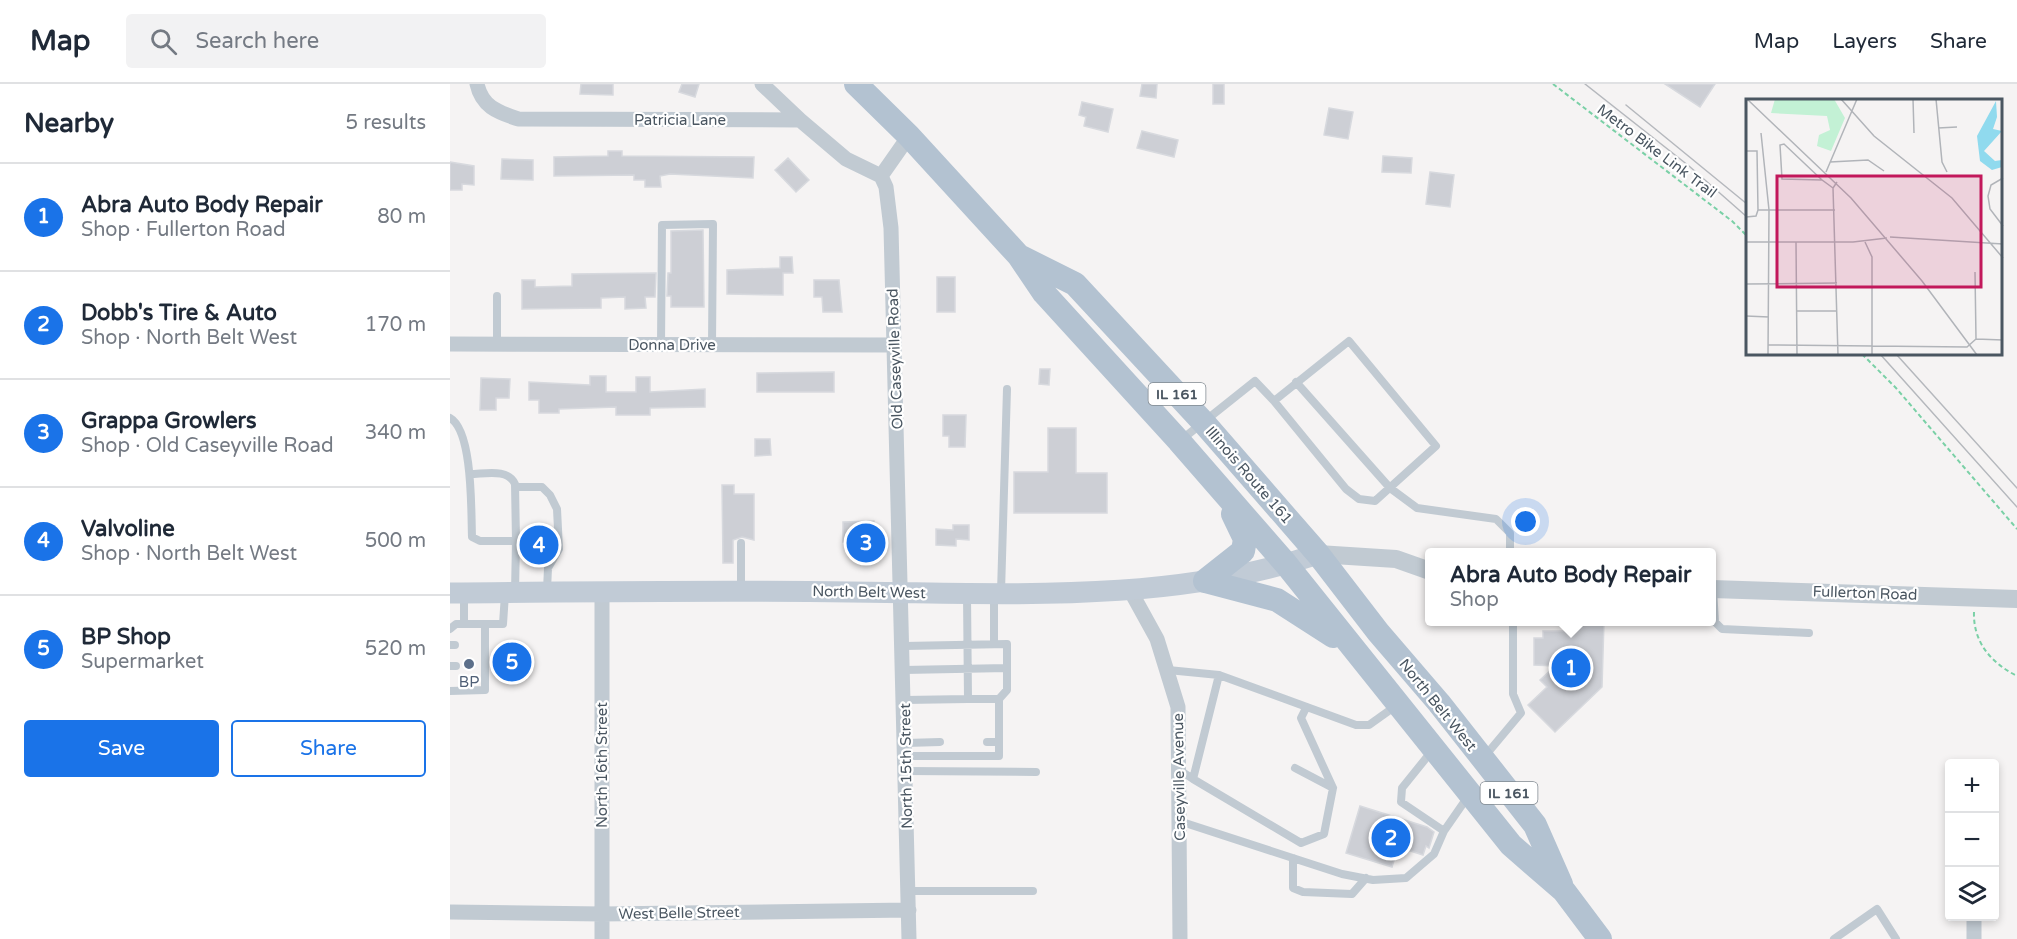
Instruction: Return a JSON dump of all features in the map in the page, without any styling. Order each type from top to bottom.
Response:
[{"type":"main road","name":"Illinois Route 161","points":[[856,84],[909,136],[1019,256],[1044,293],[1179,441],[1286,564]]},
{"type":"main road","name":"Illinois Route 161","points":[[1019,256],[1076,284],[1204,423],[1318,554]]},
{"type":"main road","points":[[1205,581],[1243,551],[1245,539],[1220,487]]},
{"type":"main road","name":"North Belt West","points":[[457,593],[602,591],[997,593],[1130,590],[1205,581],[1286,564],[1318,554],[1378,633],[1438,703],[1535,825],[1564,891]]},
{"type":"main road","name":"North Belt West","points":[[1286,564],[1511,845],[1564,891],[1600,939]]},
{"type":"main road","points":[[1205,581],[1277,600],[1357,652]]},
{"type":"street","name":"Patricia Lane","points":[[477,84],[479,93],[492,110],[518,119],[800,120]]},
{"type":"street","points":[[762,84],[846,159],[881,176],[909,136]]},
{"type":"street","name":"Old Caseyville Road","points":[[881,176],[886,187],[891,228],[902,592]]},
{"type":"street","name":"Donna Drive","points":[[450,344],[894,345]]},
{"type":"street","points":[[1318,554],[1387,558],[1425,569]]},
{"type":"street","name":"Fullerton Road","points":[[1716,589],[2017,599]]},
{"type":"street","name":"Caseyville Avenue","points":[[1130,590],[1157,639],[1178,707],[1187,775],[1179,821],[1180,939]]},
{"type":"street","name":"North 16th Street","points":[[602,591],[602,939]]},
{"type":"street","name":"North 15th Street","points":[[902,592],[909,939]]},
{"type":"street","name":"West Belle Street","points":[[450,912],[602,914],[909,910]]},
{"type":"street","points":[[1974,921],[1974,939]]},
{"type":"lane","points":[[661,345],[662,225],[713,224],[712,345]]},
{"type":"lane","points":[[497,296],[497,344]]},
{"type":"lane","points":[[1179,441],[1255,381],[1346,489],[1359,499],[1375,501],[1436,446],[1349,342],[1274,401]]},
{"type":"lane","points":[[1296,382],[1390,488],[1417,508],[1496,519],[1510,533],[1510,548]]},
{"type":"lane","points":[[994,644],[1007,389]]},
{"type":"lane","points":[[450,418],[459,426],[471,474],[472,537],[480,541],[516,541]]},
{"type":"lane","points":[[450,629],[456,624],[503,624],[510,592],[516,541],[515,487],[512,478],[506,474],[471,474]]},
{"type":"lane","points":[[515,487],[542,487],[550,495],[557,509],[559,549],[548,568],[547,592]]},
{"type":"lane","points":[[741,543],[741,591]]},
{"type":"lane","points":[[457,593],[464,624]]},
{"type":"lane","points":[[967,593],[968,699]]},
{"type":"lane","points":[[450,691],[485,690],[485,624]]},
{"type":"lane","points":[[1716,624],[1722,629],[1809,633]]},
{"type":"lane","points":[[1482,759],[1521,713],[1513,694],[1513,626]]},
{"type":"lane","points":[[904,646],[1007,644],[1007,690],[999,699],[999,756],[906,757]]},
{"type":"lane","points":[[475,645],[485,645]]},
{"type":"lane","points":[[475,666],[485,666]]},
{"type":"lane","points":[[904,670],[1007,668]]},
{"type":"lane","points":[[1168,670],[1219,675],[1356,725],[1369,725],[1399,704]]},
{"type":"lane","points":[[1219,675],[1187,775],[1301,843],[1324,834],[1333,789],[1301,718]]},
{"type":"lane","points":[[905,700],[999,699]]},
{"type":"lane","points":[[1297,728],[1306,708]]},
{"type":"lane","points":[[906,757],[940,742]]},
{"type":"lane","points":[[987,742],[999,742]]},
{"type":"lane","points":[[1434,748],[1402,788],[1401,802],[1444,831]]},
{"type":"lane","points":[[906,757],[1036,772]]},
{"type":"lane","points":[[1295,768],[1333,789]]},
{"type":"lane","points":[[1179,821],[1342,874],[1366,878],[1406,878],[1434,854],[1444,831],[1470,794]]},
{"type":"lane","points":[[1293,858],[1293,888],[1303,892],[1352,894],[1366,878]]},
{"type":"lane","points":[[909,891],[1033,891]]},
{"type":"lane","points":[[1834,939],[1877,909],[1896,939]]},
{"type":"path","name":"Metro Bike Link Trail","points":[[1552,84],[1731,221],[1746,235]]},
{"type":"path","points":[[1864,356],[1896,388],[2017,529]]},
{"type":"path","points":[[1975,597],[1974,621],[1981,646],[1997,664],[2017,676]]},
{"type":"building","points":[[581,84],[613,84],[613,95],[580,94]]},
{"type":"building","points":[[682,84],[699,84],[695,97],[679,92]]},
{"type":"building","points":[[1142,84],[1157,84],[1156,98],[1140,96]]},
{"type":"building","points":[[1213,84],[1224,84],[1224,104],[1213,104]]},
{"type":"building","points":[[1665,84],[1715,84],[1700,107]]},
{"type":"building","points":[[1082,102],[1113,109],[1108,132],[1084,126],[1086,117],[1079,115]]},
{"type":"building","points":[[1329,108],[1353,112],[1348,139],[1324,135]]},
{"type":"building","points":[[1142,131],[1178,140],[1174,157],[1137,148]]},
{"type":"building","points":[[608,151],[622,151],[622,156],[754,157],[753,178],[670,174],[660,176],[661,187],[645,187],[645,180],[634,180],[634,175],[554,176],[554,157],[608,156]]},
{"type":"building","points":[[1383,156],[1412,158],[1411,173],[1382,172]]},
{"type":"building","points":[[788,158],[809,180],[796,192],[775,170]]},
{"type":"building","points":[[502,159],[533,160],[533,180],[501,179]]},
{"type":"building","points":[[450,162],[474,166],[474,185],[462,184],[462,190],[450,190]]},
{"type":"building","points":[[1430,172],[1454,175],[1450,207],[1426,204]]},
{"type":"building","points":[[703,230],[704,307],[671,307],[671,296],[667,296],[668,273],[671,273],[671,231]]},
{"type":"building","points":[[780,257],[792,257],[793,273],[783,273],[783,295],[727,294],[727,270],[780,268]]},
{"type":"building","points":[[656,273],[655,297],[645,297],[646,308],[625,309],[625,297],[601,298],[601,308],[522,309],[522,280],[535,280],[535,287],[572,286],[572,274]]},
{"type":"building","points":[[937,277],[955,277],[955,312],[937,312]]},
{"type":"building","points":[[814,280],[839,280],[842,312],[823,312],[822,297],[814,297]]},
{"type":"building","points":[[1040,369],[1050,369],[1049,385],[1039,384]]},
{"type":"building","points":[[834,372],[834,392],[757,392],[757,373]]},
{"type":"building","points":[[590,376],[606,376],[606,392],[636,392],[636,377],[650,377],[650,392],[705,389],[705,407],[650,408],[650,415],[616,415],[616,407],[559,409],[559,413],[539,413],[539,400],[529,400],[529,382],[590,385]]},
{"type":"building","points":[[481,378],[510,379],[509,398],[496,398],[496,410],[480,410]]},
{"type":"building","points":[[943,415],[966,415],[965,447],[949,447],[949,436],[943,436]]},
{"type":"building","points":[[1048,428],[1076,428],[1076,473],[1107,473],[1107,513],[1014,513],[1014,472],[1048,472]]},
{"type":"building","points":[[755,439],[770,439],[771,455],[755,456]]},
{"type":"building","points":[[722,485],[734,485],[734,494],[754,494],[754,540],[742,537],[733,540],[733,563],[723,563]]},
{"type":"building","points":[[874,521],[875,552],[851,552],[851,542],[843,542],[843,522]]},
{"type":"building","points":[[953,525],[969,525],[969,540],[956,539],[956,546],[936,545],[936,529],[953,530]]},
{"type":"building","points":[[1564,626],[1604,626],[1602,687],[1555,732],[1528,705],[1547,687],[1540,680],[1555,666],[1534,665],[1534,638],[1543,638],[1543,631],[1564,631]]},
{"type":"building","points":[[1360,806],[1427,827],[1434,832],[1429,848],[1426,846],[1423,855],[1398,847],[1392,867],[1346,853]]},
{"type":"tram line","points":[[1585,84],[1689,166],[1746,216]]},
{"type":"tram line","points":[[1626,105],[1746,203]]},
{"type":"tram line","points":[[1882,356],[2017,507]]},
{"type":"tram line","points":[[1898,356],[2017,488]]},
{"type":"place","name":"Grappa Growlers","points":[[866,543]]},
{"type":"place","name":"Valvoline","points":[[539,545]]},
{"type":"place","name":"BP Shop","points":[[512,662]]},
{"type":"place","name":"BP","points":[[469,664]]},
{"type":"place","name":"Abra Auto Body Repair","points":[[1571,668]]},
{"type":"place","name":"Dobb's Tire & Auto","points":[[1391,838]]}]
